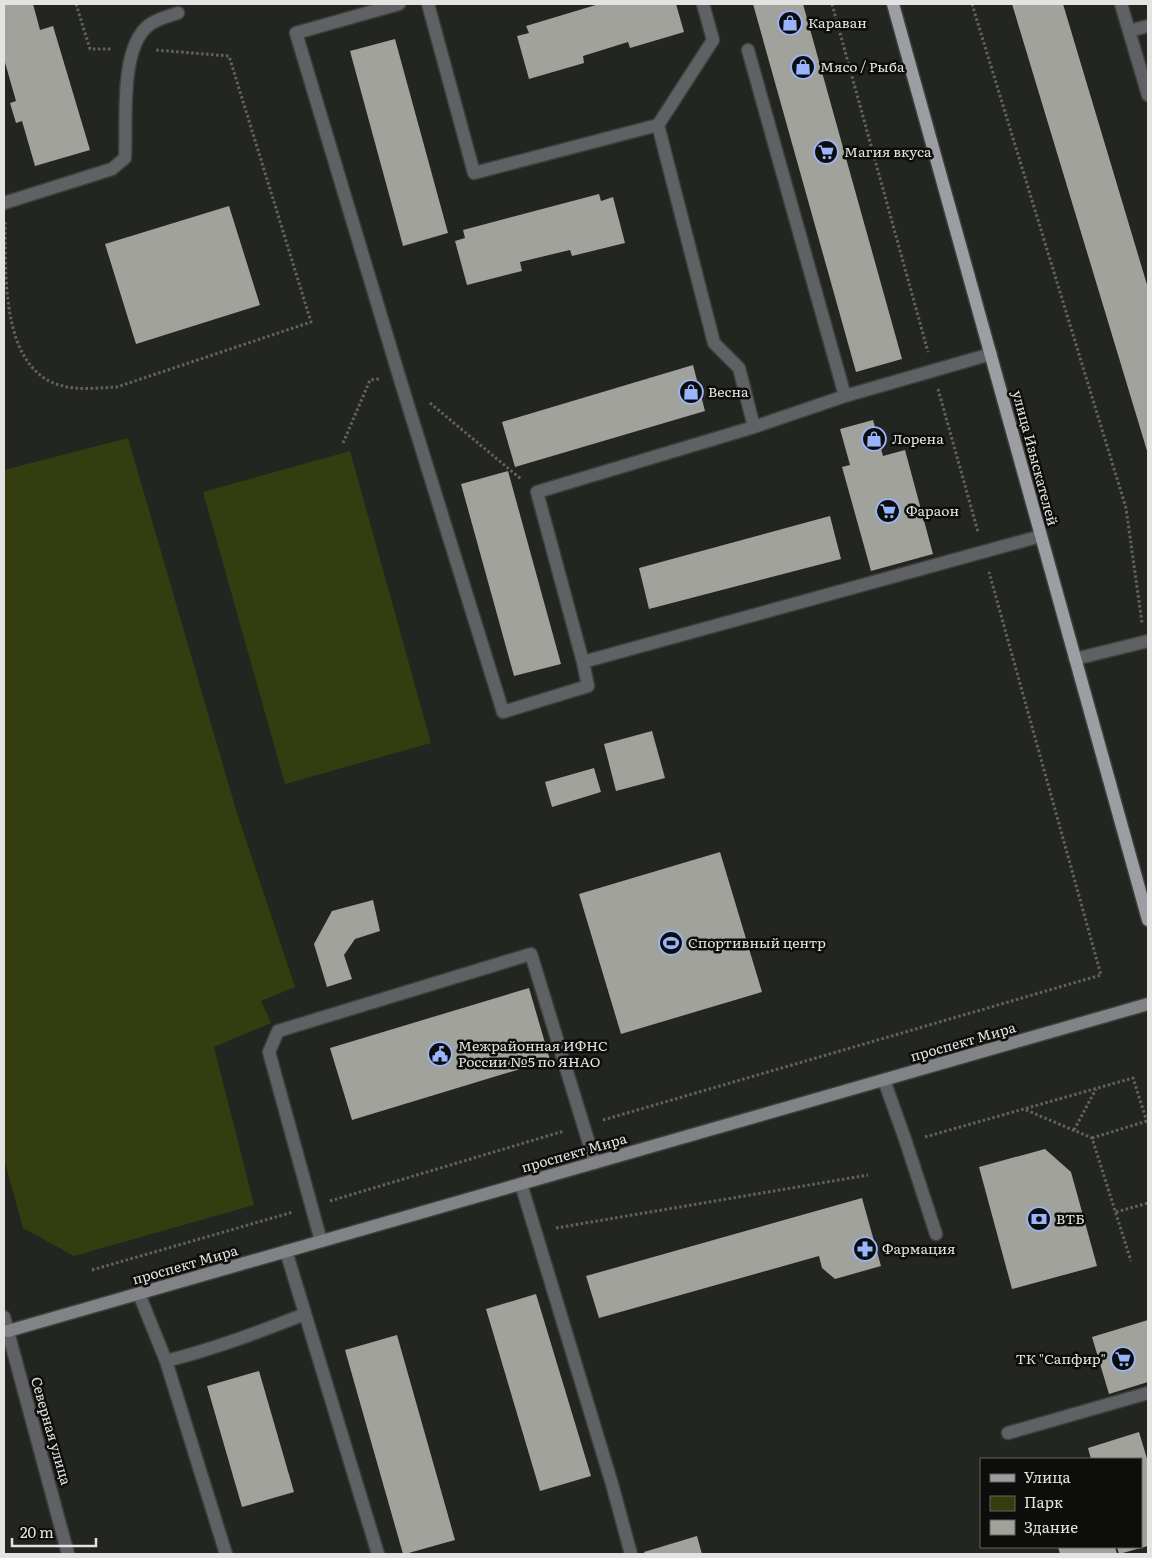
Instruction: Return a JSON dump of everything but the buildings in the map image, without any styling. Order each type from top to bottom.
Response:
[{"type":"main road","name":"улица Изыскателей","points":[[893,4],[1148,920]]},
{"type":"street","points":[[399,4],[296,33],[503,712],[588,686],[537,492],[754,427],[844,396],[991,354]]},
{"type":"street","points":[[428,4],[474,173],[658,125],[713,40],[703,4]]},
{"type":"street","points":[[1121,4],[1148,95]]},
{"type":"street","points":[[4,203],[112,169],[125,158],[125,100],[132,49],[138,36],[150,24],[178,13]]},
{"type":"street","points":[[1129,31],[1148,26]]},
{"type":"street","points":[[748,50],[844,396]]},
{"type":"street","points":[[658,125],[714,343],[739,368],[754,427]]},
{"type":"street","points":[[583,662],[1041,536]]},
{"type":"street","points":[[1076,659],[1146,641]]},
{"type":"street","points":[[321,1242],[269,1052],[278,1031],[530,954],[595,1163]]},
{"type":"street","name":"проспект Мира","points":[[6,1332],[1148,1004]]},
{"type":"street","points":[[884,1080],[936,1234]]},
{"type":"street","points":[[521,1184],[631,1554]]},
{"type":"street","points":[[286,1252],[378,1554]]},
{"type":"street","points":[[139,1294],[166,1361],[226,1554]]},
{"type":"street","points":[[166,1361],[205,1352],[305,1314]]},
{"type":"street","name":"Северная улица","points":[[4,1317],[6,1332],[68,1554]]},
{"type":"street","points":[[1008,1433],[1148,1393]]},
{"type":"path","points":[[4,203],[6,289],[10,324],[20,349],[34,371],[56,384],[84,389],[117,387],[311,322],[229,56],[132,49],[90,49],[76,4]]},
{"type":"path","points":[[92,1270],[1101,975],[832,4]]},
{"type":"path","points":[[972,4],[1126,508],[1146,641]]},
{"type":"path","points":[[906,1142],[1026,1110],[1133,1078],[1148,1125]]},
{"type":"path","points":[[1074,1130],[1096,1088]]},
{"type":"path","points":[[1026,1110],[1092,1138],[1147,1121]]},
{"type":"path","points":[[1092,1138],[1131,1261]]},
{"type":"path","points":[[535,1232],[868,1175]]},
{"type":"path","points":[[1116,1212],[1148,1203]]},
{"type":"green space","points":[[128,438],[236,810],[295,987],[261,1001],[271,1023],[214,1047],[254,1205],[74,1256],[23,1228],[4,1159],[4,470]]},
{"type":"green space","points":[[350,451],[431,743],[285,784],[203,492]]},
{"type":"place","name":"Караван","points":[[790,23]]},
{"type":"place","name":"Мясо / Рыба","points":[[803,67]]},
{"type":"place","name":"Магия вкуса","points":[[826,152]]},
{"type":"place","name":"Весна","points":[[691,392]]},
{"type":"place","name":"Лорена","points":[[874,439]]},
{"type":"place","name":"Фараон","points":[[888,511]]},
{"type":"place","name":"Спортивный центр","points":[[671,943]]},
{"type":"place","name":"Межрайонная ИФНС России №5 по ЯНАО","points":[[440,1054]]},
{"type":"place","name":"ВТБ","points":[[1039,1219]]},
{"type":"place","name":"Фармация","points":[[865,1249]]},
{"type":"place","name":"ТК \"Сапфир\"","points":[[1123,1359]]}]
